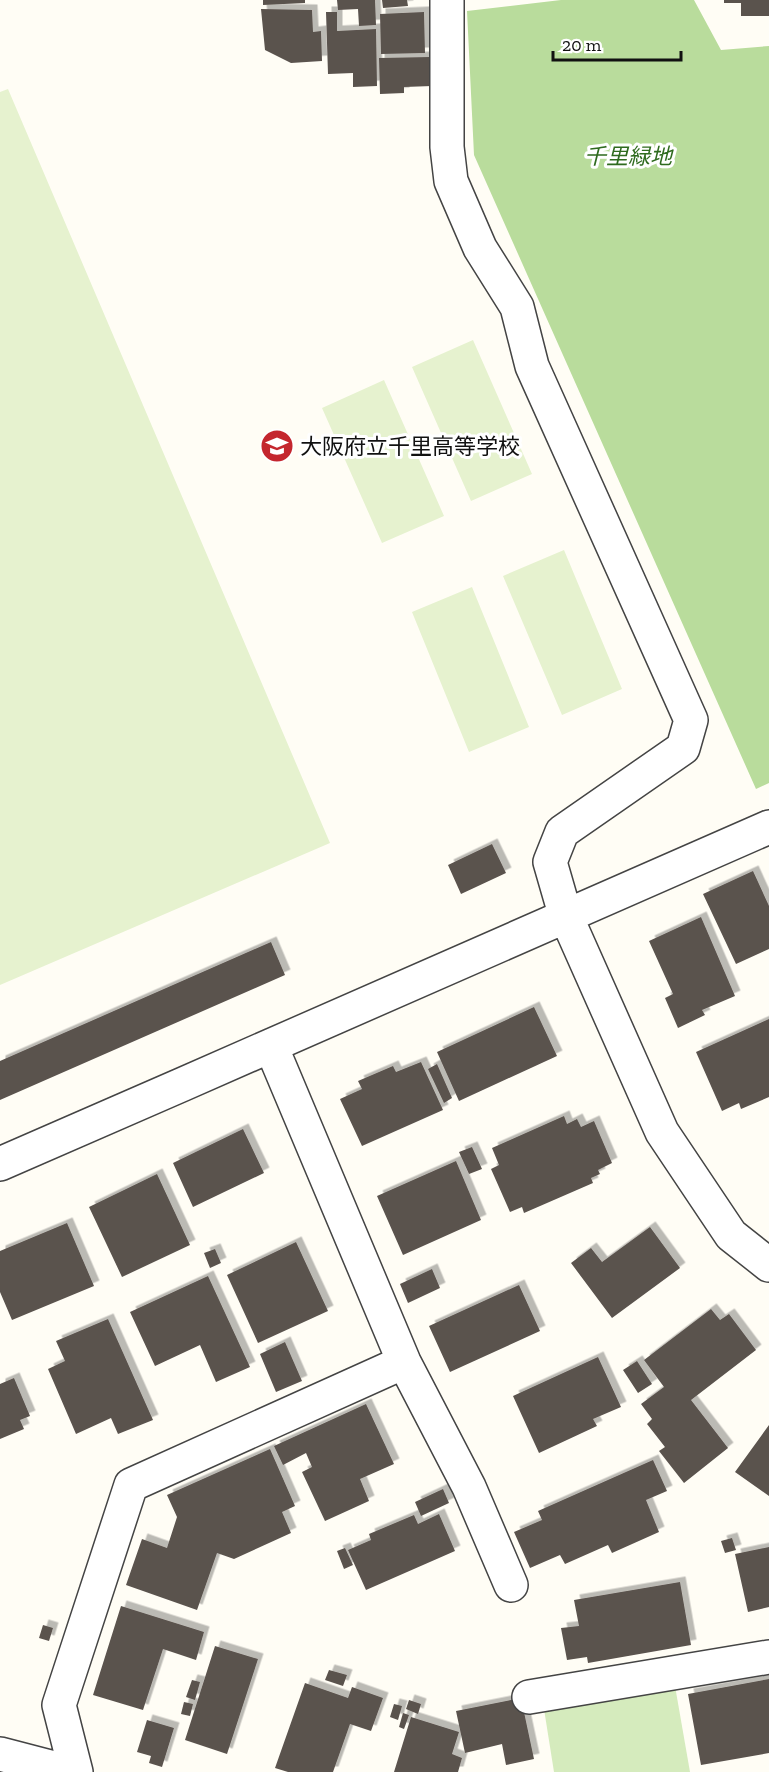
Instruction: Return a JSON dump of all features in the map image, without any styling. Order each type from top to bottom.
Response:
[{"type":"street","points":[[447,0],[447,147],[451,181],[480,248],[517,307],[532,366],[692,720],[683,748],[562,832],[550,862],[565,914],[662,1132],[731,1235],[769,1265]]},
{"type":"street","points":[[0,1164],[565,914],[769,827]]},
{"type":"street","points":[[271,1046],[404,1362],[469,1487],[511,1585]]},
{"type":"street","points":[[76,1772],[59,1706],[131,1485],[404,1362]]},
{"type":"street","points":[[529,1697],[769,1657]]},
{"type":"street","points":[[0,1754],[69,1772]]},
{"type":"green space","name":"千里緑地","points":[[561,0],[694,0],[721,50],[769,46],[769,783],[756,789],[474,155],[467,11]]},
{"type":"green space","points":[[8,89],[330,843],[0,985],[0,92]]},
{"type":"green space","points":[[473,340],[532,474],[471,501],[412,367]]},
{"type":"green space","points":[[384,380],[444,516],[382,543],[322,408]]},
{"type":"green space","points":[[564,550],[622,689],[562,715],[503,576]]},
{"type":"green space","points":[[472,587],[529,727],[469,752],[412,612]]},
{"type":"green space","points":[[675,1686],[690,1772],[554,1772],[544,1709]]},
{"type":"building","points":[[263,0],[305,0],[305,3],[263,5]]},
{"type":"building","points":[[337,0],[375,0],[376,25],[359,26],[358,9],[338,10]]},
{"type":"building","points":[[382,0],[407,0],[408,6],[383,8]]},
{"type":"building","points":[[724,0],[769,0],[769,16],[741,16],[741,3],[724,3]]},
{"type":"building","points":[[261,9],[312,10],[313,32],[321,31],[322,61],[291,63],[265,50]]},
{"type":"building","points":[[326,12],[337,12],[337,31],[376,29],[377,86],[353,87],[353,73],[328,74]]},
{"type":"building","points":[[424,12],[425,53],[381,54],[380,14]]},
{"type":"building","points":[[430,57],[432,86],[404,87],[404,93],[380,94],[379,58]]},
{"type":"building","points":[[492,844],[506,873],[461,894],[448,865]]},
{"type":"building","points":[[753,871],[769,906],[769,949],[736,964],[703,894]]},
{"type":"building","points":[[701,917],[735,996],[702,1010],[705,1015],[678,1028],[665,998],[673,994],[649,941]]},
{"type":"building","points":[[271,942],[285,975],[0,1100],[0,1061]]},
{"type":"building","points":[[534,1007],[557,1056],[459,1101],[437,1052]]},
{"type":"building","points":[[769,1019],[769,1097],[741,1109],[739,1103],[722,1111],[696,1052]]},
{"type":"building","points":[[421,1062],[443,1110],[362,1146],[340,1099],[362,1089],[358,1081],[393,1066],[396,1072]]},
{"type":"building","points":[[437,1064],[452,1098],[444,1103],[428,1069]]},
{"type":"building","points":[[564,1116],[567,1124],[577,1119],[581,1127],[594,1121],[612,1163],[598,1170],[600,1174],[591,1178],[593,1183],[524,1213],[522,1207],[510,1212],[491,1169],[499,1165],[492,1148]]},
{"type":"building","points":[[243,1129],[264,1173],[193,1207],[173,1163]]},
{"type":"building","points":[[472,1147],[482,1169],[469,1174],[459,1152]]},
{"type":"building","points":[[456,1161],[481,1220],[403,1255],[377,1196]]},
{"type":"building","points":[[157,1174],[190,1245],[122,1277],[89,1207]]},
{"type":"building","points":[[67,1223],[94,1286],[12,1320],[0,1292],[0,1251]]},
{"type":"building","points":[[650,1227],[680,1268],[612,1318],[571,1263],[591,1248],[602,1262]]},
{"type":"building","points":[[296,1242],[328,1311],[258,1343],[227,1275]]},
{"type":"building","points":[[215,1249],[221,1263],[210,1268],[204,1253]]},
{"type":"building","points":[[432,1269],[440,1288],[408,1303],[400,1284]]},
{"type":"building","points":[[208,1276],[250,1367],[216,1382],[200,1345],[155,1366],[130,1312]]},
{"type":"building","points":[[519,1285],[540,1331],[450,1372],[429,1326]]},
{"type":"building","points":[[711,1309],[720,1320],[729,1314],[756,1350],[691,1400],[728,1448],[684,1483],[659,1451],[665,1447],[647,1424],[652,1419],[641,1404],[664,1387],[644,1360]]},
{"type":"building","points":[[108,1319],[153,1420],[118,1434],[111,1418],[76,1434],[48,1369],[65,1361],[56,1341]]},
{"type":"building","points":[[285,1342],[302,1381],[276,1392],[260,1354]]},
{"type":"building","points":[[598,1357],[621,1407],[593,1419],[597,1426],[539,1453],[513,1396]]},
{"type":"building","points":[[637,1361],[652,1384],[638,1393],[623,1370]]},
{"type":"building","points":[[14,1378],[30,1416],[20,1420],[24,1429],[0,1439],[0,1384]]},
{"type":"building","points":[[366,1404],[394,1464],[360,1479],[369,1501],[325,1521],[302,1472],[312,1467],[306,1453],[283,1465],[274,1446]]},
{"type":"building","points":[[769,1425],[769,1496],[735,1472]]},
{"type":"building","points":[[270,1449],[295,1506],[282,1512],[291,1533],[234,1559],[217,1553],[197,1610],[126,1585],[142,1539],[167,1548],[177,1517],[167,1495]]},
{"type":"building","points":[[653,1460],[667,1491],[646,1500],[659,1532],[612,1553],[608,1545],[565,1564],[560,1555],[530,1568],[514,1532],[542,1520],[538,1511]]},
{"type":"building","points":[[443,1489],[449,1503],[421,1516],[415,1502]]},
{"type":"building","points":[[439,1514],[455,1551],[366,1590],[348,1550],[371,1540],[369,1534],[414,1515],[418,1524]]},
{"type":"building","points":[[732,1538],[736,1550],[725,1553],[721,1541]]},
{"type":"building","points":[[769,1547],[769,1607],[748,1612],[735,1554]]},
{"type":"building","points":[[345,1548],[353,1565],[344,1569],[337,1551]]},
{"type":"building","points":[[680,1582],[691,1645],[588,1663],[587,1657],[567,1660],[561,1628],[579,1626],[574,1600]]},
{"type":"building","points":[[121,1606],[204,1632],[196,1660],[163,1649],[143,1710],[93,1695]]},
{"type":"building","points":[[43,1625],[53,1628],[49,1641],[39,1638]]},
{"type":"building","points":[[215,1646],[258,1659],[227,1754],[185,1740]]},
{"type":"building","points":[[329,1670],[347,1675],[343,1686],[325,1680]]},
{"type":"building","points":[[769,1679],[769,1753],[701,1765],[688,1694]]},
{"type":"building","points":[[192,1680],[200,1682],[195,1700],[186,1697]]},
{"type":"building","points":[[305,1683],[348,1698],[352,1687],[383,1698],[371,1731],[350,1724],[333,1772],[288,1772],[275,1768]]},
{"type":"building","points":[[521,1698],[534,1759],[506,1765],[502,1744],[465,1753],[456,1711]]},
{"type":"building","points":[[409,1700],[421,1704],[418,1714],[406,1709]]},
{"type":"building","points":[[184,1702],[193,1704],[190,1716],[181,1714]]},
{"type":"building","points":[[394,1704],[402,1706],[398,1720],[390,1717]]},
{"type":"building","points":[[403,1713],[409,1715],[404,1729],[399,1727]]},
{"type":"building","points":[[411,1717],[459,1732],[452,1754],[462,1758],[458,1772],[394,1772]]},
{"type":"building","points":[[147,1720],[174,1728],[162,1767],[149,1763],[151,1756],[137,1752]]},
{"type":"place","name":"大阪府立千里高等学校","points":[[277,446]]}]
